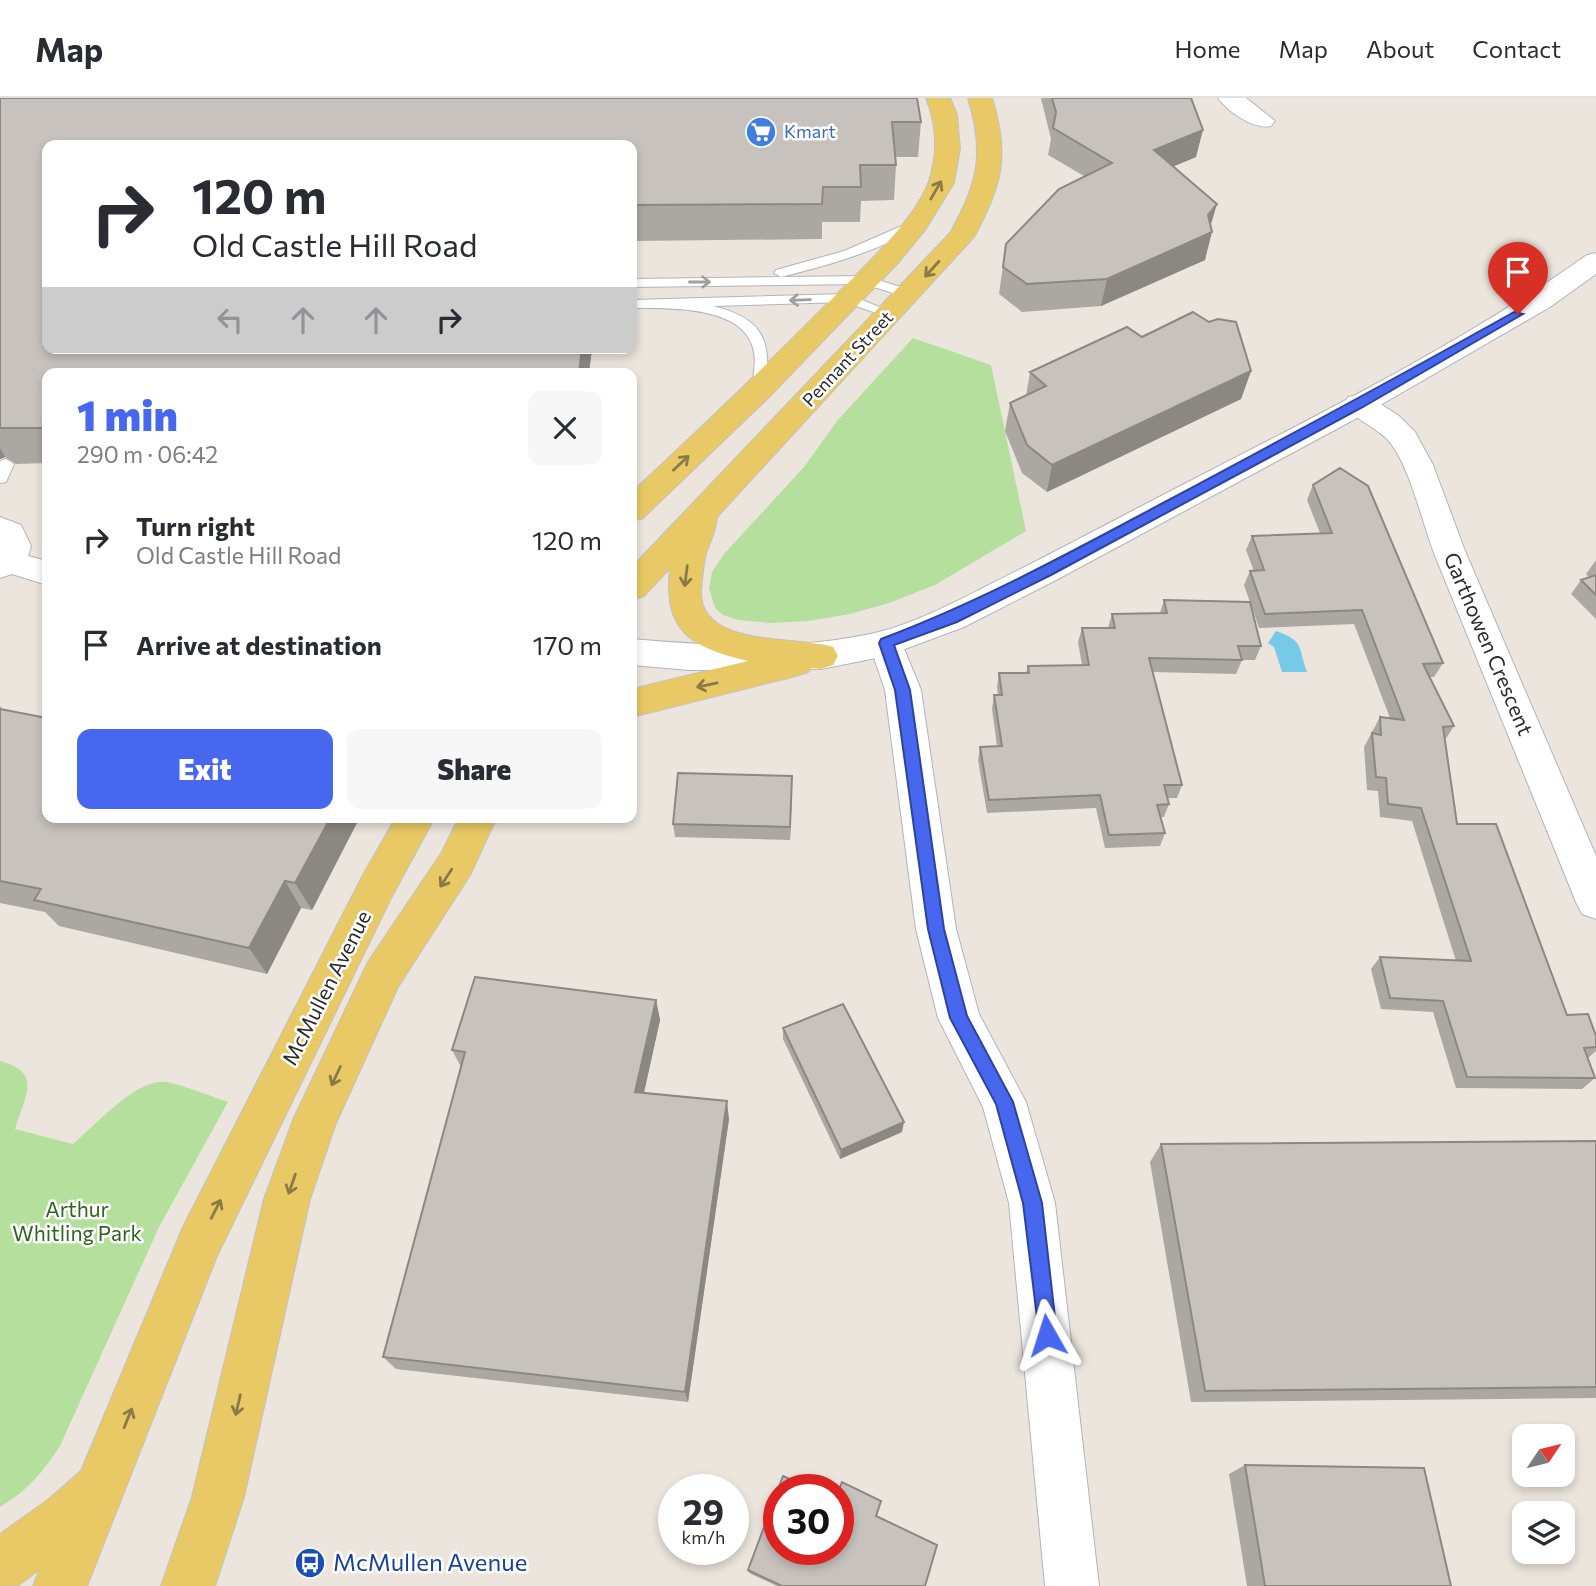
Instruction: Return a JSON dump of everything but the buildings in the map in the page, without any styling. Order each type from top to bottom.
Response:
[{"type":"main road","name":"Pennant Street","points":[[637,505],[758,391],[889,257],[916,224],[941,183],[948,148],[945,115],[938,98]]},
{"type":"main road","name":"Pennant Street","points":[[637,582],[961,237],[981,203],[991,168],[990,127],[979,98]]},
{"type":"main road","points":[[705,510],[686,567],[684,592],[689,613],[701,632],[737,648],[821,656]]},
{"type":"main road","points":[[637,702],[821,656]]},
{"type":"main road","name":"McMullen Avenue","points":[[60,1586],[199,1243],[412,823]]},
{"type":"main road","points":[[188,1586],[218,1497],[287,1199],[314,1120],[383,975],[456,863],[475,823]]},
{"type":"main road","points":[[0,1566],[67,1517],[103,1482]]},
{"type":"street","points":[[1230,98],[1263,121]]},
{"type":"street","points":[[637,652],[689,657],[821,656],[886,643],[952,618],[1006,592],[1359,404],[1540,302],[1596,261]]},
{"type":"street","name":"Garthowen Crescent","points":[[1359,404],[1404,439],[1418,465],[1449,551],[1596,902]]},
{"type":"street","points":[[0,528],[10,533],[15,546],[3,564],[42,572]]},
{"type":"street","points":[[886,643],[903,690],[936,929],[959,1018],[1004,1102],[1032,1203],[1072,1586]]},
{"type":"lane","points":[[728,282],[782,273],[849,255],[889,240],[916,224]]},
{"type":"lane","points":[[637,283],[728,282],[909,294]]},
{"type":"lane","points":[[637,304],[856,289],[890,314]]},
{"type":"lane","points":[[676,303],[722,312],[747,326],[759,341],[762,358],[758,391]]},
{"type":"green space","points":[[913,338],[991,365],[1026,531],[935,585],[889,603],[850,614],[808,621],[771,623],[738,620],[723,615],[715,608],[709,588],[712,572],[724,554],[804,467],[837,421]]},
{"type":"green space","name":"Arthur Whitling Park","points":[[0,1061],[14,1066],[26,1079],[26,1097],[15,1129],[73,1144],[129,1095],[154,1083],[174,1084],[228,1102],[159,1227],[60,1446],[34,1480],[0,1507]]},
{"type":"water","points":[[1276,631],[1296,642],[1307,672],[1282,672],[1274,647],[1268,643]]},
{"type":"place","name":"Kmart","points":[[761,132]]},
{"type":"place","name":"McMullen Avenue","points":[[310,1563]]},
{"type":"route","points":[[1047,1335],[1032,1203],[1004,1102],[959,1018],[936,929],[903,690],[886,643],[952,618],[1006,592],[1359,404],[1518,314]]}]
